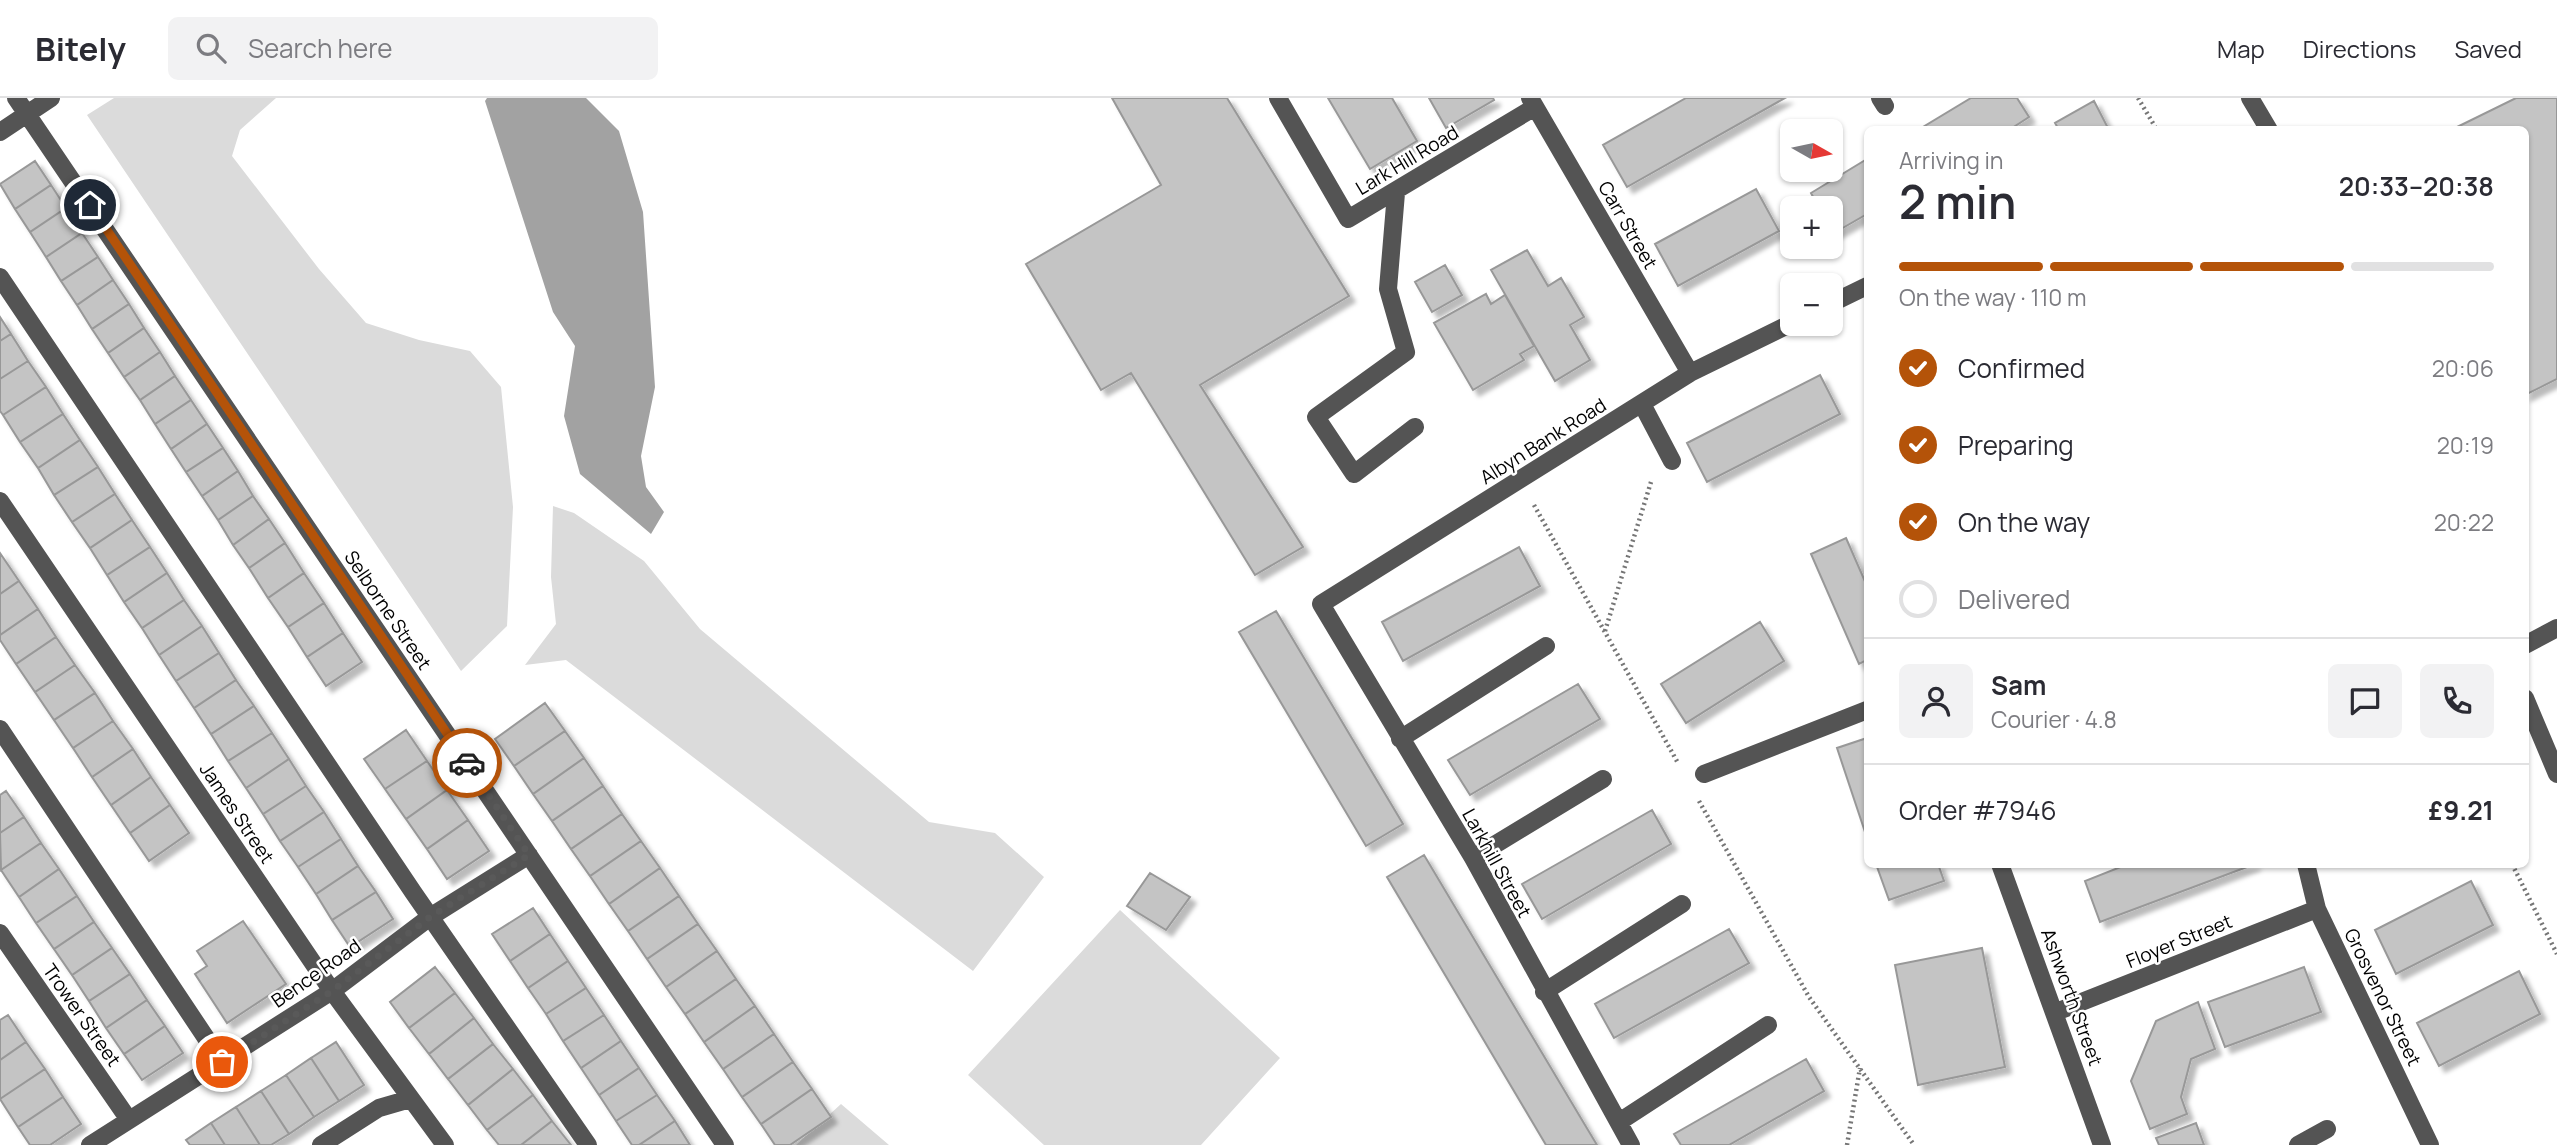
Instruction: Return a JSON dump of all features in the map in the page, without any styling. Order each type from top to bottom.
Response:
[{"type":"street","name":"Selborne Street","points":[[16,98],[725,1145]]},
{"type":"street","points":[[0,132],[51,98]]},
{"type":"street","name":"Lark Hill Road","points":[[1278,98],[1349,219],[1396,193],[1532,103]]},
{"type":"street","points":[[2250,98],[2267,126]]},
{"type":"street","name":"Carr Street","points":[[1532,103],[1690,373]]},
{"type":"street","points":[[1396,193],[1388,289],[1406,352],[1317,417],[1354,474],[1415,427]]},
{"type":"street","points":[[0,277],[430,917],[588,1145]]},
{"type":"street","points":[[1843,298],[1864,287]]},
{"type":"street","name":"Albyn Bank Road","points":[[1321,604],[1690,373],[1780,329]]},
{"type":"street","points":[[1642,404],[1672,461]]},
{"type":"street","name":"James Street","points":[[0,501],[332,991],[445,1145]]},
{"type":"street","name":"Larkhill Street","points":[[1321,604],[1473,858],[1544,992],[1631,1145]]},
{"type":"street","points":[[2529,643],[2557,628]]},
{"type":"street","points":[[1400,740],[1546,646]]},
{"type":"street","points":[[2529,708],[2557,774]]},
{"type":"street","points":[[1704,774],[1864,711]]},
{"type":"street","points":[[0,729],[222,1062]]},
{"type":"street","points":[[1473,858],[1603,779]]},
{"type":"street","name":"Bence Road","points":[[90,1145],[332,991],[430,917],[529,855]]},
{"type":"street","name":"Ashworth Street","points":[[2002,868],[2056,1012],[2102,1145]]},
{"type":"street","name":"Grosvenor Street","points":[[2307,868],[2317,909],[2430,1145]]},
{"type":"street","points":[[1544,992],[1682,904]]},
{"type":"street","name":"Floyer Street","points":[[2056,1012],[2317,909]]},
{"type":"street","name":"Trower Street","points":[[0,933],[128,1120]]},
{"type":"street","points":[[1619,1122],[1768,1026]]},
{"type":"street","points":[[321,1145],[379,1108],[410,1099]]},
{"type":"street","points":[[2298,1145],[2327,1129]]},
{"type":"path","points":[[2138,98],[2155,126]]},
{"type":"path","points":[[1605,632],[1663,442]]},
{"type":"path","points":[[1520,480],[1679,766]]},
{"type":"path","points":[[1693,790],[1809,997],[1914,1145]]},
{"type":"path","points":[[2514,868],[2557,954]]},
{"type":"path","points":[[1847,1145],[1860,1068]]},
{"type":"shaded area","points":[[114,98],[276,98],[240,130],[232,156],[319,269],[366,323],[419,340],[470,351],[501,387],[513,507],[507,626],[461,671],[87,115]]},
{"type":"shaded area","points":[[487,98],[586,98],[619,131],[643,212],[655,387],[641,456],[646,487],[664,512],[651,534],[580,474],[564,416],[575,346],[553,312],[485,101]]},
{"type":"shaded area","points":[[553,506],[574,513],[644,561],[700,629],[929,822],[995,833],[1044,877],[973,971],[566,660],[525,665],[556,624],[551,577]]},
{"type":"shaded area","points":[[1120,910],[1280,1058],[1201,1145],[1044,1145],[968,1075]]},
{"type":"shaded area","points":[[841,1104],[889,1145],[796,1145]]},
{"type":"building","points":[[1112,98],[1227,98],[1349,296],[1200,385],[1303,547],[1255,575],[1131,373],[1101,390],[1026,264],[1161,185]]},
{"type":"building","points":[[1328,98],[1392,98],[1417,141],[1370,169]]},
{"type":"building","points":[[1429,98],[1493,98],[1494,100],[1446,128]]},
{"type":"building","points":[[1686,98],[1785,98],[1627,187],[1603,145]]},
{"type":"building","points":[[1971,98],[2017,98],[2029,117],[2015,126],[1925,126]]},
{"type":"building","points":[[2516,98],[2557,98],[2557,379],[2529,393],[2529,126],[2459,126]]},
{"type":"building","points":[[2094,101],[2107,126],[2057,126],[2055,123]]},
{"type":"building","points":[[35,161],[51,185],[15,209],[0,184]]},
{"type":"building","points":[[1864,161],[1864,216],[1843,228],[1843,196],[1813,196],[1811,193],[1829,182],[1843,182],[1843,174]]},
{"type":"building","points":[[51,185],[66,208],[30,232],[15,209]]},
{"type":"building","points":[[1756,189],[1779,231],[1678,286],[1655,244]]},
{"type":"building","points":[[66,208],[82,233],[46,257],[30,232]]},
{"type":"building","points":[[82,233],[98,257],[61,281],[46,257]]},
{"type":"building","points":[[1527,250],[1548,286],[1561,278],[1584,317],[1570,325],[1590,360],[1555,381],[1491,270]]},
{"type":"building","points":[[98,257],[113,280],[77,305],[61,281]]},
{"type":"building","points":[[1445,265],[1462,295],[1432,312],[1415,282]]},
{"type":"building","points":[[113,280],[129,304],[92,329],[77,305]]},
{"type":"building","points":[[1486,294],[1491,304],[1505,295],[1534,346],[1520,354],[1524,360],[1473,390],[1434,323]]},
{"type":"building","points":[[129,304],[144,328],[108,353],[92,329]]},
{"type":"building","points":[[0,317],[11,334],[0,341]]},
{"type":"building","points":[[144,328],[160,352],[124,377],[108,353]]},
{"type":"building","points":[[11,334],[28,361],[0,379],[0,341]]},
{"type":"building","points":[[160,352],[175,376],[140,400],[124,377]]},
{"type":"building","points":[[28,361],[46,387],[3,415],[0,411],[0,379]]},
{"type":"building","points":[[1820,375],[1840,414],[1707,482],[1687,443]]},
{"type":"building","points":[[175,376],[191,400],[155,424],[140,400]]},
{"type":"building","points":[[46,387],[63,414],[20,442],[3,415]]},
{"type":"building","points":[[191,400],[207,424],[171,449],[155,424]]},
{"type":"building","points":[[63,414],[80,440],[38,468],[20,442]]},
{"type":"building","points":[[207,424],[223,448],[186,472],[171,449]]},
{"type":"building","points":[[80,440],[98,467],[54,495],[38,468]]},
{"type":"building","points":[[223,448],[238,471],[202,496],[186,472]]},
{"type":"building","points":[[98,467],[115,494],[72,522],[54,495]]},
{"type":"building","points":[[238,471],[253,496],[218,520],[202,496]]},
{"type":"building","points":[[115,494],[132,520],[90,548],[72,522]]},
{"type":"building","points":[[253,496],[269,519],[233,545],[218,520]]},
{"type":"building","points":[[269,519],[285,543],[249,568],[233,545]]},
{"type":"building","points":[[132,520],[150,547],[107,575],[90,548]]},
{"type":"building","points":[[1846,538],[1864,579],[1864,662],[1859,664],[1811,554]]},
{"type":"building","points":[[285,543],[304,573],[268,598],[249,568]]},
{"type":"building","points":[[150,547],[167,573],[124,602],[107,575]]},
{"type":"building","points":[[1519,547],[1540,586],[1403,661],[1382,622]]},
{"type":"building","points":[[0,553],[19,581],[0,594]]},
{"type":"building","points":[[167,573],[184,600],[142,628],[124,602]]},
{"type":"building","points":[[304,573],[324,603],[288,627],[268,598]]},
{"type":"building","points":[[19,581],[38,609],[0,635],[0,594]]},
{"type":"building","points":[[184,600],[202,626],[159,655],[142,628]]},
{"type":"building","points":[[324,603],[343,633],[307,657],[288,627]]},
{"type":"building","points":[[38,609],[56,637],[16,664],[0,640],[0,635]]},
{"type":"building","points":[[1276,611],[1403,824],[1366,846],[1239,632]]},
{"type":"building","points":[[1760,622],[1784,661],[1686,723],[1661,684]]},
{"type":"building","points":[[202,626],[219,653],[176,681],[159,655]]},
{"type":"building","points":[[343,633],[362,662],[326,686],[307,657]]},
{"type":"building","points":[[56,637],[75,665],[35,692],[16,664]]},
{"type":"building","points":[[219,653],[236,680],[194,708],[176,681]]},
{"type":"building","points":[[75,665],[95,693],[54,720],[35,692]]},
{"type":"building","points":[[236,680],[254,706],[211,734],[194,708]]},
{"type":"building","points":[[1578,684],[1600,719],[1470,795],[1448,760]]},
{"type":"building","points":[[95,693],[113,721],[73,748],[54,720]]},
{"type":"building","points":[[545,703],[565,731],[514,766],[495,739]]},
{"type":"building","points":[[254,706],[272,733],[228,761],[211,734]]},
{"type":"building","points":[[113,721],[133,749],[92,777],[73,748]]},
{"type":"building","points":[[406,730],[427,761],[385,789],[364,759]]},
{"type":"building","points":[[565,731],[584,758],[533,794],[514,766]]},
{"type":"building","points":[[272,733],[289,759],[246,788],[228,761]]},
{"type":"building","points":[[1864,739],[1864,829],[1837,748]]},
{"type":"building","points":[[133,749],[151,777],[111,805],[92,777]]},
{"type":"building","points":[[584,758],[603,786],[552,821],[533,794]]},
{"type":"building","points":[[289,759],[306,786],[263,814],[246,788]]},
{"type":"building","points":[[427,761],[447,790],[406,819],[385,789]]},
{"type":"building","points":[[151,777],[170,805],[130,833],[111,805]]},
{"type":"building","points":[[306,786],[324,812],[280,841],[263,814]]},
{"type":"building","points":[[603,786],[622,814],[571,849],[552,821]]},
{"type":"building","points":[[447,790],[468,820],[427,849],[406,819]]},
{"type":"building","points":[[6,791],[24,817],[0,833],[0,795]]},
{"type":"building","points":[[170,805],[189,833],[149,861],[130,833]]},
{"type":"building","points":[[1652,810],[1671,844],[1542,919],[1522,884]]},
{"type":"building","points":[[324,812],[341,839],[298,867],[280,841]]},
{"type":"building","points":[[622,814],[641,841],[590,876],[571,849]]},
{"type":"building","points":[[24,817],[41,843],[1,870],[0,833]]},
{"type":"building","points":[[468,820],[489,851],[447,879],[427,849]]},
{"type":"building","points":[[341,839],[358,866],[316,894],[298,867]]},
{"type":"building","points":[[641,841],[660,868],[609,904],[590,876]]},
{"type":"building","points":[[41,843],[59,869],[19,897],[1,870]]},
{"type":"building","points":[[1424,855],[1597,1145],[1546,1145],[1387,877]]},
{"type":"building","points":[[358,866],[376,892],[332,920],[316,894]]},
{"type":"building","points":[[660,868],[679,896],[628,931],[609,904]]},
{"type":"building","points":[[1877,868],[1939,868],[1944,881],[1889,900]]},
{"type":"building","points":[[2118,868],[2244,868],[2100,922],[2085,881]]},
{"type":"building","points":[[59,869],[77,896],[36,923],[19,897]]},
{"type":"building","points":[[1150,873],[1190,897],[1166,930],[1127,906]]},
{"type":"building","points":[[2471,881],[2493,925],[2396,974],[2375,930]]},
{"type":"building","points":[[376,892],[393,919],[350,947],[332,920]]},
{"type":"building","points":[[77,896],[94,922],[54,949],[36,923]]},
{"type":"building","points":[[679,896],[698,924],[647,959],[628,931]]},
{"type":"building","points":[[533,908],[550,934],[510,961],[492,934]]},
{"type":"building","points":[[243,921],[286,984],[227,1023],[195,974],[207,966],[197,951]]},
{"type":"building","points":[[94,922],[112,948],[72,975],[54,949]]},
{"type":"building","points":[[698,924],[717,951],[666,987],[647,959]]},
{"type":"building","points":[[1729,929],[1749,963],[1614,1038],[1595,1004]]},
{"type":"building","points":[[550,934],[568,961],[528,988],[510,961]]},
{"type":"building","points":[[112,948],[130,974],[89,1001],[72,975]]},
{"type":"building","points":[[1982,948],[2005,1067],[1918,1085],[1895,965]]},
{"type":"building","points":[[717,951],[736,979],[685,1014],[666,987]]},
{"type":"building","points":[[568,961],[586,988],[546,1014],[528,988]]},
{"type":"building","points":[[435,967],[455,993],[409,1028],[390,1002]]},
{"type":"building","points":[[2304,967],[2321,1012],[2225,1047],[2208,1002]]},
{"type":"building","points":[[2519,971],[2540,1014],[2439,1066],[2417,1023]]},
{"type":"building","points":[[130,974],[147,1000],[106,1028],[89,1001]]},
{"type":"building","points":[[736,979],[755,1006],[704,1042],[685,1014]]},
{"type":"building","points":[[586,988],[604,1015],[563,1041],[546,1014]]},
{"type":"building","points":[[455,993],[474,1018],[429,1054],[409,1028]]},
{"type":"building","points":[[147,1000],[165,1026],[124,1054],[106,1028]]},
{"type":"building","points":[[2198,1002],[2215,1049],[2191,1059],[2181,1097],[2187,1114],[2150,1129],[2131,1081],[2156,1021]]},
{"type":"building","points":[[755,1006],[774,1034],[723,1069],[704,1042]]},
{"type":"building","points":[[8,1015],[26,1042],[0,1060],[0,1020]]},
{"type":"building","points":[[604,1015],[621,1041],[581,1068],[563,1041]]},
{"type":"building","points":[[474,1018],[493,1044],[448,1079],[429,1054]]},
{"type":"building","points":[[165,1026],[183,1053],[142,1080],[124,1054]]},
{"type":"building","points":[[774,1034],[793,1062],[742,1097],[723,1069]]},
{"type":"building","points":[[621,1041],[639,1068],[599,1095],[581,1068]]},
{"type":"building","points":[[26,1042],[45,1069],[0,1099],[0,1060]]},
{"type":"building","points":[[336,1042],[364,1085],[339,1101],[311,1058]]},
{"type":"building","points":[[493,1044],[513,1069],[468,1105],[448,1079]]},
{"type":"building","points":[[311,1058],[339,1101],[314,1117],[286,1075]]},
{"type":"building","points":[[1806,1059],[1824,1091],[1729,1145],[1681,1145],[1674,1134]]},
{"type":"building","points":[[793,1062],[812,1089],[761,1124],[742,1097]]},
{"type":"building","points":[[639,1068],[657,1095],[616,1121],[599,1095]]},
{"type":"building","points":[[45,1069],[63,1097],[18,1127],[0,1099]]},
{"type":"building","points":[[513,1069],[533,1095],[487,1130],[468,1105]]},
{"type":"building","points":[[286,1075],[314,1117],[289,1134],[261,1091]]},
{"type":"building","points":[[812,1089],[831,1117],[790,1145],[775,1145],[761,1124]]},
{"type":"building","points":[[261,1091],[289,1134],[271,1145],[260,1145],[236,1107]]},
{"type":"building","points":[[533,1095],[552,1121],[521,1145],[499,1145],[487,1130]]},
{"type":"building","points":[[657,1095],[675,1121],[639,1145],[632,1145],[616,1121]]},
{"type":"building","points":[[63,1097],[81,1124],[50,1145],[30,1145],[18,1127]]},
{"type":"building","points":[[236,1107],[260,1145],[225,1145],[211,1123]]},
{"type":"building","points":[[552,1121],[571,1145],[521,1145]]},
{"type":"building","points":[[675,1121],[690,1145],[639,1145]]},
{"type":"building","points":[[211,1123],[225,1145],[190,1145],[186,1140]]},
{"type":"building","points":[[2196,1123],[2204,1145],[2159,1145],[2156,1138]]},
{"type":"way so far","points":[[222,1062],[332,991],[430,917],[529,855],[467,763]]},
{"type":"route","points":[[90,205],[467,763]]}]
